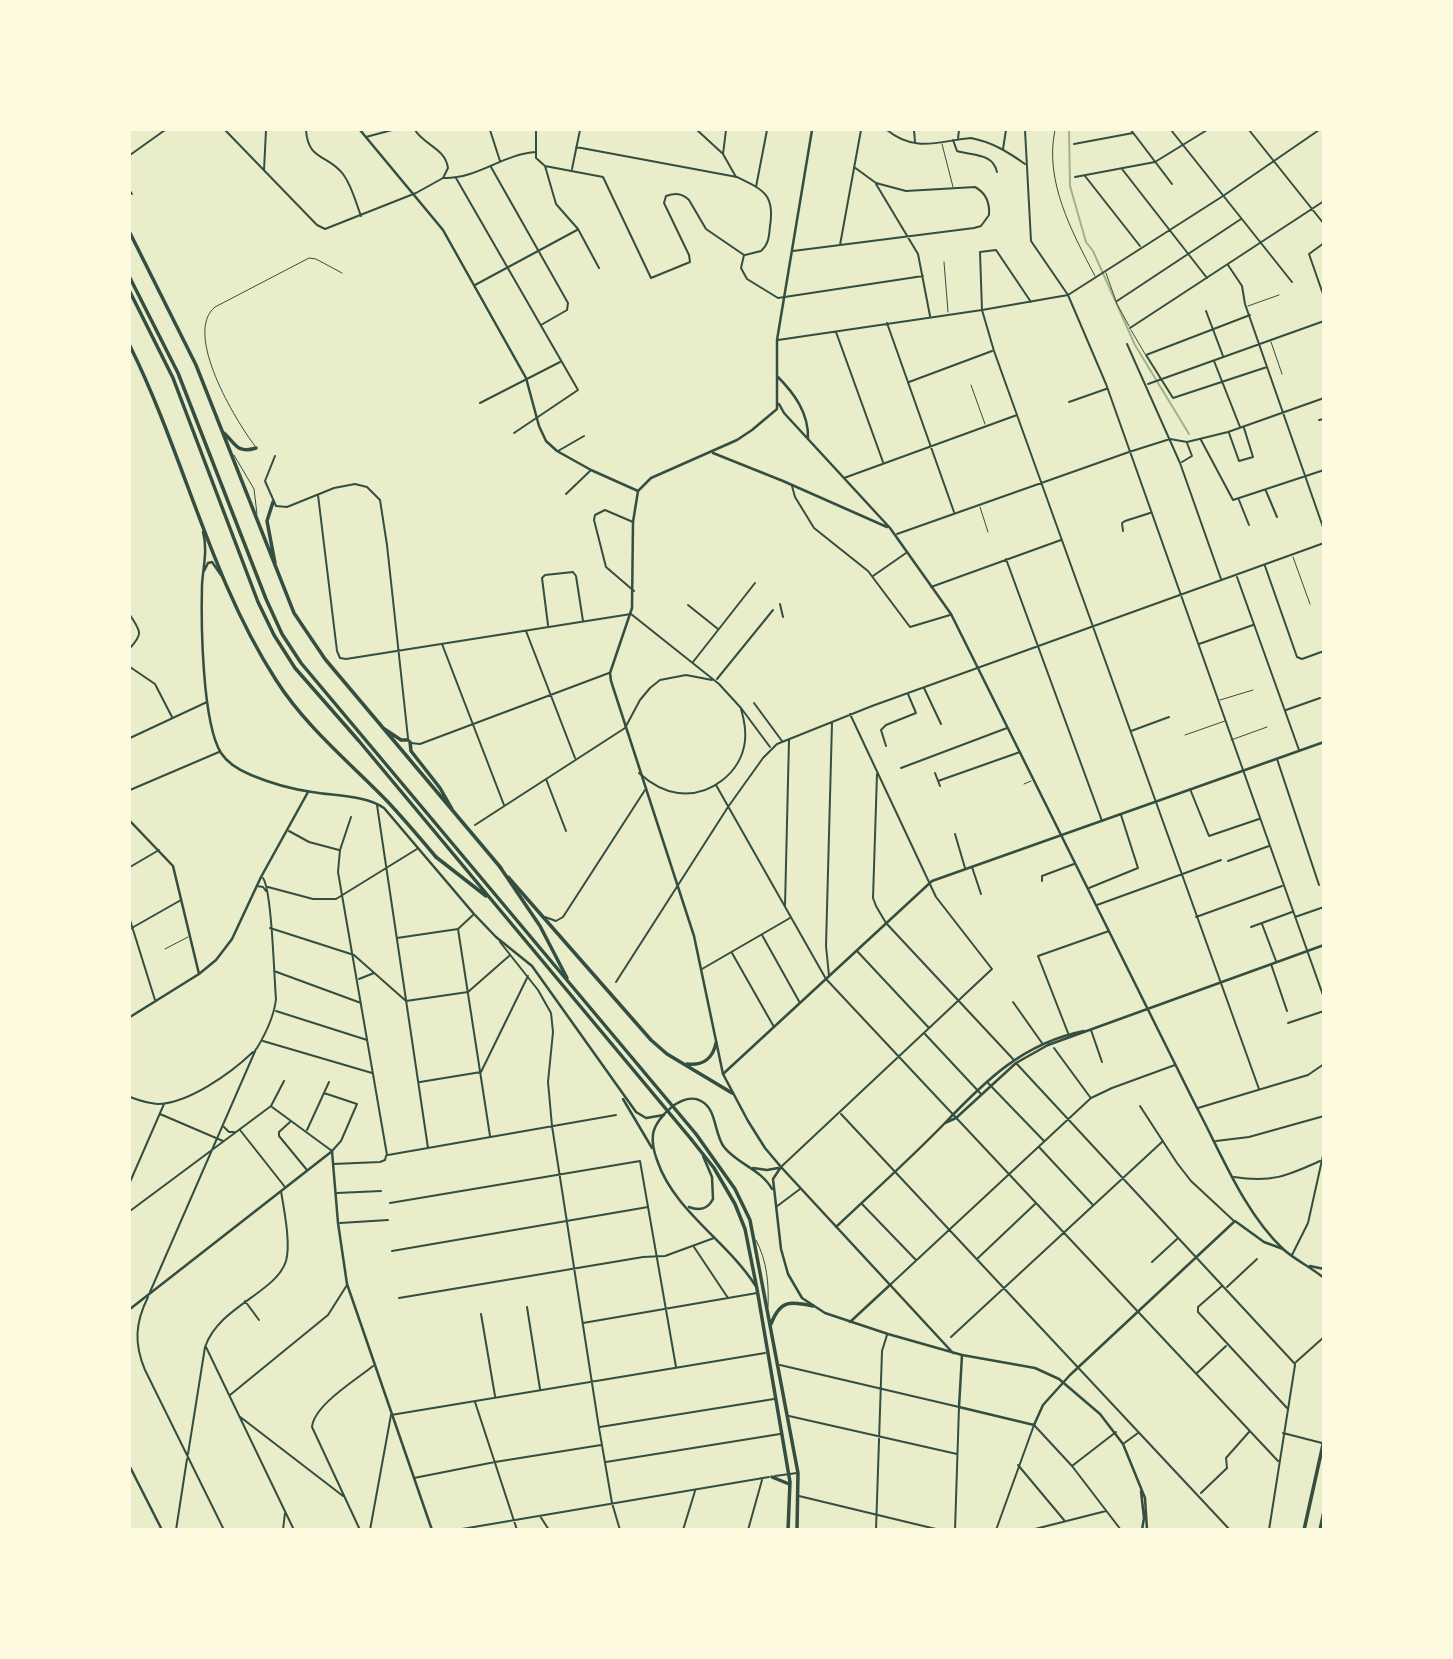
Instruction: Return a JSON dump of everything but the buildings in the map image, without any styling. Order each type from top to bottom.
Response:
[{"type":"highway","points":[[130,233],[196,365],[278,575],[294,613],[309,638],[454,814],[643,1033],[667,1054],[732,1093]]},
{"type":"highway","points":[[130,278],[178,373],[282,634],[301,663],[661,1090],[735,1188],[745,1208],[753,1235],[779,1365],[798,1473],[797,1530]]},
{"type":"highway","points":[[130,292],[173,378],[258,602],[274,635],[295,668],[700,1150],[714,1168],[741,1217],[758,1291],[790,1484],[788,1530]]},
{"type":"highway","points":[[130,346],[150,388],[226,586],[251,639],[277,682],[294,704],[390,804],[436,857],[490,899]]},
{"type":"highway","points":[[223,432],[241,449],[246,451],[256,447]]},
{"type":"highway","points":[[273,502],[268,513],[268,530],[278,575]]},
{"type":"highway","points":[[381,727],[401,740],[409,741],[411,751],[440,788],[454,814]]},
{"type":"highway","points":[[500,867],[541,926],[570,983]]},
{"type":"highway","points":[[682,1063],[696,1065],[706,1061],[716,1044]]},
{"type":"highway","points":[[770,1326],[775,1314],[785,1304],[791,1302],[813,1306]]},
{"type":"highway","points":[[1304,1530],[1323,1441]]},
{"type":"highway","points":[[772,1477],[790,1484]]},
{"type":"highway","points":[[1320,1530],[1324,1511]]},
{"type":"main road","points":[[360,130],[443,230],[527,379],[537,419],[546,441],[557,451],[591,470],[638,491]]},
{"type":"main road","points":[[813,130],[777,341],[776,411],[752,430],[723,447],[651,478],[638,491],[633,522],[634,591],[631,614],[610,673],[614,696],[678,887],[702,969],[723,1074],[732,1093],[765,1148],[781,1167],[953,1353]]},
{"type":"main road","points":[[777,376],[793,394],[803,412],[807,422],[808,439]]},
{"type":"main road","points":[[778,401],[784,414],[890,528],[951,614],[1233,1177],[1256,1217],[1284,1250]]},
{"type":"main road","points":[[776,411],[784,414]]},
{"type":"main road","points":[[718,454],[723,447]]},
{"type":"main road","points":[[706,455],[718,454],[890,528]]},
{"type":"main road","points":[[865,517],[873,510]]},
{"type":"main road","points":[[198,511],[205,542],[202,604],[208,701],[211,725],[220,751],[233,766],[250,775],[308,792],[377,804],[384,808],[495,937],[532,966],[618,1090],[654,1151],[665,1178],[686,1206],[744,1269],[758,1291]]},
{"type":"main road","points":[[202,573],[208,564],[213,563],[226,586]]},
{"type":"main road","points":[[723,1074],[929,883],[1277,758],[1323,744]]},
{"type":"main road","points":[[130,1017],[199,974],[216,960],[232,939],[261,877],[308,792]]},
{"type":"main road","points":[[130,821],[173,866],[199,974]]},
{"type":"main road","points":[[1014,1061],[1088,1029],[1324,945]]},
{"type":"main road","points":[[836,1227],[1014,1061],[1043,1044],[1070,1036]]},
{"type":"main road","points":[[618,1090],[640,1116],[650,1119],[664,1115]]},
{"type":"main road","points":[[654,1151],[654,1130],[664,1115],[683,1101],[697,1099],[703,1102],[712,1114],[725,1148],[764,1177],[773,1192]]},
{"type":"main road","points":[[686,1206],[701,1209],[708,1206],[713,1199],[712,1177],[700,1150]]},
{"type":"main road","points":[[332,1151],[338,1223],[347,1284],[432,1530]]},
{"type":"main road","points":[[130,1309],[332,1151]]},
{"type":"main road","points":[[750,1167],[767,1171],[781,1167]]},
{"type":"main road","points":[[781,1167],[774,1176],[773,1192],[781,1249],[795,1289],[813,1306],[850,1322],[953,1353],[1035,1368],[1064,1382],[1100,1414],[1123,1444],[1141,1487],[1148,1517],[1147,1530]]},
{"type":"main road","points":[[962,1355],[959,1407],[1034,1425],[1043,1405],[1078,1367],[1235,1221],[1264,1242],[1284,1250],[1308,1265],[1324,1278]]},
{"type":"main road","points":[[1308,1265],[1324,1269]]},
{"type":"main road","points":[[850,1322],[891,1284]]},
{"type":"main road","points":[[130,1469],[162,1530]]},
{"type":"main road","points":[[1141,1487],[1144,1518],[1142,1530]]},
{"type":"street","points":[[130,155],[165,130]]},
{"type":"street","points":[[225,130],[317,225],[325,229],[413,195],[443,178],[456,178],[524,153],[536,152]]},
{"type":"street","points":[[264,170],[266,130]]},
{"type":"street","points":[[306,130],[308,144],[313,152],[333,164],[344,175],[361,216]]},
{"type":"street","points":[[366,137],[392,130]]},
{"type":"street","points":[[415,130],[445,157],[448,167],[443,178]]},
{"type":"street","points":[[490,130],[500,162]]},
{"type":"street","points":[[536,130],[539,163],[603,177],[651,278],[690,262],[690,255],[664,206],[664,199],[672,194],[686,197],[706,229],[744,255],[761,251],[768,241],[773,209],[768,197],[737,177],[576,147]]},
{"type":"street","points":[[572,170],[580,130]]},
{"type":"street","points":[[697,130],[723,154],[737,177]]},
{"type":"street","points":[[723,154],[726,130]]},
{"type":"street","points":[[756,188],[767,130]]},
{"type":"street","points":[[839,246],[861,130]]},
{"type":"street","points":[[887,130],[897,138],[915,144],[958,139],[979,140],[1003,149],[1026,164]]},
{"type":"street","points":[[914,130],[915,144]]},
{"type":"street","points":[[958,139],[959,130]]},
{"type":"street","points":[[1003,149],[1006,130]]},
{"type":"street","points":[[1025,130],[1031,241],[1068,295],[1107,388],[1324,998]]},
{"type":"street","points":[[1131,130],[1172,184]]},
{"type":"street","points":[[1171,130],[1292,282]]},
{"type":"street","points":[[1075,177],[1155,162],[1207,130]]},
{"type":"street","points":[[1250,130],[1324,223]]},
{"type":"street","points":[[777,341],[1068,295],[1223,196],[1319,130]]},
{"type":"street","points":[[1074,144],[1134,133]]},
{"type":"street","points":[[953,140],[959,152],[990,159],[997,172]]},
{"type":"street","points":[[545,166],[556,204],[578,229],[599,268]]},
{"type":"street","points":[[491,167],[569,306],[563,313],[540,326]]},
{"type":"street","points":[[854,167],[876,183],[918,254],[930,317]]},
{"type":"street","points":[[1121,168],[1207,278]]},
{"type":"street","points":[[1085,175],[1141,248]]},
{"type":"street","points":[[456,178],[578,392],[514,433]]},
{"type":"street","points":[[792,251],[974,228],[987,220],[989,204],[981,190],[965,186],[915,191],[876,183]]},
{"type":"street","points":[[1130,328],[1324,201]]},
{"type":"street","points":[[1116,301],[1241,219]]},
{"type":"street","points":[[475,285],[578,229]]},
{"type":"street","points":[[1324,243],[1309,254],[1324,297]]},
{"type":"street","points":[[1031,302],[997,250],[980,253],[982,310],[993,351],[1259,1089]]},
{"type":"street","points":[[744,255],[741,268],[747,279],[778,299],[923,276]]},
{"type":"street","points":[[1228,265],[1242,286],[1246,307],[1324,530]]},
{"type":"street","points":[[1206,311],[1223,356]]},
{"type":"street","points":[[1250,315],[1146,355],[1171,397],[1176,398],[1268,367]]},
{"type":"street","points":[[1147,385],[1324,321]]},
{"type":"street","points":[[887,323],[954,513]]},
{"type":"street","points":[[836,331],[883,462]]},
{"type":"street","points":[[1127,344],[1180,463],[1222,580]]},
{"type":"street","points":[[908,382],[993,351]]},
{"type":"street","points":[[1214,360],[1253,457],[1239,461],[1228,432]]},
{"type":"street","points":[[480,403],[561,362]]},
{"type":"street","points":[[1069,402],[1107,388]]},
{"type":"street","points":[[895,535],[1129,452],[1170,439],[1187,442],[1228,432],[1324,398]]},
{"type":"street","points":[[843,478],[1017,415]]},
{"type":"street","points":[[1319,421],[1324,419]]},
{"type":"street","points":[[557,451],[584,436]]},
{"type":"street","points":[[1200,439],[1232,499],[1324,470]]},
{"type":"street","points":[[1180,463],[1192,456],[1187,442]]},
{"type":"street","points":[[275,456],[265,481],[276,506],[287,507],[334,488],[355,484],[366,487],[380,500],[409,741],[417,744],[610,673]]},
{"type":"street","points":[[565,494],[591,470]]},
{"type":"street","points":[[792,485],[793,494],[814,528],[856,559],[910,626],[951,614]]},
{"type":"street","points":[[1266,490],[1277,517]]},
{"type":"street","points":[[318,495],[337,651],[341,658],[631,614],[716,681],[741,708],[771,748]]},
{"type":"street","points":[[1237,499],[1249,525]]},
{"type":"street","points":[[633,522],[610,511],[600,512],[594,517],[606,567],[634,591]]},
{"type":"street","points":[[1123,531],[1122,523],[1151,512]]},
{"type":"street","points":[[931,587],[1062,540]]},
{"type":"street","points":[[616,982],[728,807],[771,748],[782,741],[1038,645],[1092,628],[1324,543]]},
{"type":"street","points":[[872,576],[907,553]]},
{"type":"street","points":[[1006,559],[1102,821]]},
{"type":"street","points":[[1265,565],[1298,658],[1324,651]]},
{"type":"street","points":[[548,626],[541,580],[545,575],[575,573],[583,621]]},
{"type":"street","points":[[1236,575],[1300,751]]},
{"type":"street","points":[[693,662],[755,583]]},
{"type":"street","points":[[780,604],[783,617]]},
{"type":"street","points":[[688,605],[719,630]]},
{"type":"street","points":[[716,681],[773,610]]},
{"type":"street","points":[[130,614],[139,629],[139,637],[130,648]]},
{"type":"street","points":[[1198,644],[1254,625]]},
{"type":"street","points":[[526,630],[575,758]]},
{"type":"street","points":[[442,643],[504,806]]},
{"type":"street","points":[[130,667],[155,684],[172,718]]},
{"type":"street","points":[[475,825],[625,728],[640,699],[660,680],[686,675],[716,681]]},
{"type":"street","points":[[923,688],[941,724]]},
{"type":"street","points":[[886,746],[881,730],[886,725],[916,712],[907,693]]},
{"type":"street","points":[[1286,710],[1320,698]]},
{"type":"street","points":[[130,737],[208,701]]},
{"type":"street","points":[[754,703],[782,741]]},
{"type":"street","points":[[639,773],[653,784],[678,793],[702,791],[716,785],[734,770],[743,750],[745,734],[741,708]]},
{"type":"street","points":[[781,1167],[992,969],[943,908],[929,883],[850,714]]},
{"type":"street","points":[[1130,731],[1169,717]]},
{"type":"street","points":[[828,978],[826,946],[832,722]]},
{"type":"street","points":[[901,768],[1008,727]]},
{"type":"street","points":[[785,907],[790,738]]},
{"type":"street","points":[[130,790],[220,751]]},
{"type":"street","points":[[938,781],[1020,752]]},
{"type":"street","points":[[1277,758],[1320,885]]},
{"type":"street","points":[[935,773],[940,786]]},
{"type":"street","points":[[877,774],[873,898],[886,923],[1295,1364]]},
{"type":"street","points":[[545,778],[566,831]]},
{"type":"street","points":[[716,785],[828,978],[1035,1204],[1278,1461]]},
{"type":"street","points":[[1190,789],[1207,834],[1211,836],[1260,819]]},
{"type":"street","points":[[543,916],[556,921],[562,917],[645,790]]},
{"type":"street","points":[[377,804],[428,1148]]},
{"type":"street","points":[[1088,888],[1138,868],[1120,814]]},
{"type":"street","points":[[351,817],[340,850],[338,872],[387,1155]]},
{"type":"street","points":[[130,832],[136,828]]},
{"type":"street","points":[[286,830],[309,842],[340,850]]},
{"type":"street","points":[[955,834],[965,869]]},
{"type":"street","points":[[1228,861],[1270,846]]},
{"type":"street","points":[[267,887],[323,901],[342,896],[418,848]]},
{"type":"street","points":[[130,867],[159,850]]},
{"type":"street","points":[[1096,905],[1221,860]]},
{"type":"street","points":[[1042,881],[1042,876],[1075,863]]},
{"type":"street","points":[[972,866],[981,894]]},
{"type":"street","points":[[130,1097],[151,1103],[164,1103],[214,1083],[240,1065],[262,1040],[275,1011],[267,887],[261,877]]},
{"type":"street","points":[[257,886],[264,887],[267,892]]},
{"type":"street","points":[[1196,917],[1283,886]]},
{"type":"street","points":[[131,928],[182,900]]},
{"type":"street","points":[[1295,917],[1324,907]]},
{"type":"street","points":[[1251,926],[1293,912]]},
{"type":"street","points":[[396,938],[458,929],[474,914]]},
{"type":"street","points":[[702,969],[791,917]]},
{"type":"street","points":[[130,920],[155,1001]]},
{"type":"street","points":[[1261,923],[1276,961]]},
{"type":"street","points":[[270,928],[354,955],[406,1001]]},
{"type":"street","points":[[458,929],[490,1137]]},
{"type":"street","points":[[1070,1036],[1038,956],[1109,931]]},
{"type":"street","points":[[761,935],[800,1004]]},
{"type":"street","points":[[495,937],[544,999],[553,1023],[548,1069],[551,1126],[591,1381],[612,1503],[620,1530]]},
{"type":"street","points":[[856,951],[929,1028]]},
{"type":"street","points":[[732,952],[774,1028]]},
{"type":"street","points":[[406,1001],[468,992],[510,955]]},
{"type":"street","points":[[1271,964],[1287,1011]]},
{"type":"street","points":[[273,971],[362,1003]]},
{"type":"street","points":[[358,979],[375,973]]},
{"type":"street","points":[[481,1072],[528,976]]},
{"type":"street","points":[[1013,1002],[1043,1044]]},
{"type":"street","points":[[275,1011],[368,1040]]},
{"type":"street","points":[[1288,1023],[1324,1011]]},
{"type":"street","points":[[1088,1029],[1102,1062]]},
{"type":"street","points":[[925,1033],[979,1092]]},
{"type":"street","points":[[262,1040],[373,1074]]},
{"type":"street","points":[[1054,1048],[1091,1098]]},
{"type":"street","points":[[224,1530],[137,1350],[136,1340],[138,1324],[150,1292],[256,1049]]},
{"type":"street","points":[[1197,1108],[1308,1074],[1324,1064]]},
{"type":"street","points":[[240,1065],[248,1069]]},
{"type":"street","points":[[891,1284],[1091,1098],[1176,1065]]},
{"type":"street","points":[[419,1083],[481,1072]]},
{"type":"street","points":[[130,1211],[271,1106],[284,1081]]},
{"type":"street","points":[[306,1131],[329,1082]]},
{"type":"street","points":[[989,1083],[1044,1142]]},
{"type":"street","points":[[271,1106],[332,1151],[341,1141],[357,1104],[324,1093]]},
{"type":"street","points":[[130,1182],[164,1103]]},
{"type":"street","points":[[1140,1106],[1191,1181],[1235,1221]]},
{"type":"street","points":[[840,1112],[1230,1530]]},
{"type":"street","points":[[159,1114],[223,1141]]},
{"type":"street","points":[[333,1164],[382,1161],[387,1155],[616,1115]]},
{"type":"street","points":[[1215,1141],[1249,1137],[1324,1116]]},
{"type":"street","points":[[291,1121],[281,1130],[279,1136],[307,1170]]},
{"type":"street","points":[[223,1126],[226,1131],[235,1132]]},
{"type":"street","points":[[239,1129],[285,1187]]},
{"type":"street","points":[[951,1337],[1163,1141]]},
{"type":"street","points":[[1039,1147],[1093,1205]]},
{"type":"street","points":[[1292,1255],[1310,1216],[1324,1151]]},
{"type":"street","points":[[1233,1177],[1274,1180],[1321,1161]]},
{"type":"street","points":[[390,1203],[641,1162],[676,1368]]},
{"type":"street","points":[[776,1207],[801,1189]]},
{"type":"street","points":[[176,1530],[205,1347],[215,1326],[281,1272],[287,1258],[281,1190]]},
{"type":"street","points":[[335,1194],[381,1191]]},
{"type":"street","points":[[862,1203],[916,1260]]},
{"type":"street","points":[[978,1259],[1035,1204]]},
{"type":"street","points":[[392,1251],[649,1207]]},
{"type":"street","points":[[338,1223],[388,1220]]},
{"type":"street","points":[[399,1298],[643,1257],[658,1257],[715,1238]]},
{"type":"street","points":[[1152,1262],[1179,1238]]},
{"type":"street","points":[[694,1246],[729,1298]]},
{"type":"street","points":[[1226,1288],[1257,1259]]},
{"type":"street","points":[[229,1395],[328,1315],[347,1284]]},
{"type":"street","points":[[1223,1285],[1197,1308],[1227,1345],[1287,1408]]},
{"type":"street","points":[[582,1323],[758,1291]]},
{"type":"street","points":[[245,1301],[259,1320]]},
{"type":"street","points":[[527,1307],[540,1389]]},
{"type":"street","points":[[481,1314],[495,1397]]},
{"type":"street","points":[[876,1530],[882,1351],[888,1334]]},
{"type":"street","points":[[1269,1530],[1295,1364],[1324,1336]]},
{"type":"street","points":[[1196,1374],[1227,1345]]},
{"type":"street","points":[[205,1347],[295,1530]]},
{"type":"street","points":[[370,1530],[391,1415],[768,1353]]},
{"type":"street","points":[[360,1530],[314,1434],[313,1420],[324,1405],[376,1364]]},
{"type":"street","points":[[779,1365],[959,1407],[955,1530]]},
{"type":"street","points":[[599,1427],[776,1399]]},
{"type":"street","points":[[474,1401],[517,1530]]},
{"type":"street","points":[[239,1415],[344,1497]]},
{"type":"street","points":[[788,1416],[958,1454]]},
{"type":"street","points":[[996,1530],[1034,1425],[1072,1466],[1121,1530]]},
{"type":"street","points":[[1072,1466],[1116,1432]]},
{"type":"street","points":[[1123,1444],[1139,1432]]},
{"type":"street","points":[[1199,1495],[1227,1468],[1226,1458],[1249,1432]]},
{"type":"street","points":[[605,1462],[781,1433]]},
{"type":"street","points":[[1283,1433],[1323,1441]]},
{"type":"street","points":[[413,1478],[602,1445]]},
{"type":"street","points":[[1018,1465],[1064,1521]]},
{"type":"street","points":[[456,1530],[798,1473]]},
{"type":"street","points":[[748,1530],[763,1478]]},
{"type":"street","points":[[683,1530],[696,1490]]},
{"type":"street","points":[[799,1496],[940,1530]]},
{"type":"street","points":[[1031,1530],[1107,1511]]},
{"type":"street","points":[[283,1530],[286,1512]]},
{"type":"street","points":[[540,1516],[548,1530]]},
{"type":"lane","points":[[1055,130],[1053,165],[1063,204],[1074,239],[1095,276]]},
{"type":"lane","points":[[942,142],[953,188]]},
{"type":"lane","points":[[256,447],[232,412],[204,345],[208,314],[215,307],[309,258],[342,273]]},
{"type":"lane","points":[[944,262],[948,315]]},
{"type":"lane","points":[[1105,270],[1116,301],[1146,355]]},
{"type":"lane","points":[[1246,307],[1279,295]]},
{"type":"lane","points":[[1270,340],[1282,374]]},
{"type":"lane","points":[[971,386],[986,426]]},
{"type":"lane","points":[[229,449],[254,489],[258,523]]},
{"type":"lane","points":[[979,505],[988,532]]},
{"type":"lane","points":[[1292,554],[1310,604]]},
{"type":"lane","points":[[1218,701],[1253,690]]},
{"type":"lane","points":[[1185,735],[1225,721]]},
{"type":"lane","points":[[1231,740],[1267,727]]},
{"type":"lane","points":[[1024,783],[1034,780]]},
{"type":"lane","points":[[165,949],[190,936]]},
{"type":"waterway","points":[[1069,130],[1070,186],[1086,242],[1093,251],[1135,345],[1189,434]]}]
